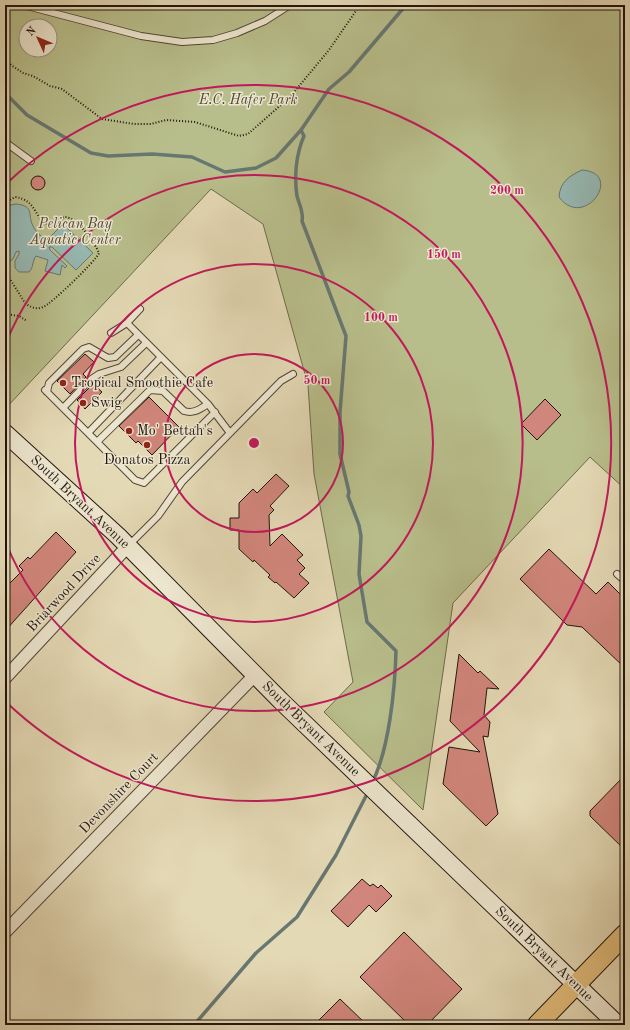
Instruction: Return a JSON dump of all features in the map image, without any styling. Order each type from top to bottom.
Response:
[{"type":"main road","name":"South Bryant Avenue","points":[[5,433],[128,546],[205,622],[255,675],[618,1025]]},
{"type":"main road","points":[[537,1025],[625,934]]},
{"type":"street","name":"Briarwood Drive","points":[[5,678],[128,546]]},
{"type":"street","name":"Devonshire Court","points":[[5,932],[255,675]]},
{"type":"lane","points":[[23,5],[141,36],[182,42],[213,40],[237,33],[265,21],[290,5]]},
{"type":"lane","points":[[5,142],[31,161]]},
{"type":"lane","points":[[111,333],[127,323],[140,309]]},
{"type":"lane","points":[[127,323],[208,404],[230,433]]},
{"type":"lane","points":[[138,334],[115,357],[108,358],[90,347],[83,349],[49,383],[46,390],[135,480],[144,483],[215,412]]},
{"type":"lane","points":[[63,408],[90,380],[99,374],[121,367],[146,342]]},
{"type":"lane","points":[[88,433],[161,357]]},
{"type":"lane","points":[[128,546],[158,516],[182,482],[281,381],[293,374]]},
{"type":"lane","points":[[97,442],[150,390],[163,390],[184,411],[188,412],[195,412],[208,404]]},
{"type":"lane","points":[[617,574],[625,581]]},
{"type":"path","points":[[5,57],[11,64],[23,73],[33,76],[50,86],[62,89],[102,119],[134,124],[151,124],[166,120],[195,122],[239,136],[248,134],[290,97],[329,50],[360,5]]},
{"type":"path","points":[[5,203],[15,198],[24,200],[31,205],[41,220],[47,224],[64,217],[72,219],[89,237],[99,253],[94,262],[86,270],[72,281],[48,305],[42,308],[30,306],[25,303],[5,271]]},
{"type":"path","points":[[5,314],[18,316],[27,321]]},
{"type":"green space","points":[[5,5],[625,5],[625,489],[590,457],[453,603],[423,810],[324,712],[353,682],[314,474],[308,385],[263,224],[211,189],[5,409]]},
{"type":"water","points":[[582,170],[594,173],[600,180],[600,189],[596,197],[589,204],[579,208],[569,206],[559,197],[561,187],[569,177]]},
{"type":"water","points":[[10,205],[22,205],[28,209],[34,228],[46,241],[63,224],[93,253],[76,270],[52,247],[49,247],[50,250],[67,266],[65,268],[62,265],[60,275],[45,271],[48,260],[36,256],[29,272],[19,272],[15,268],[15,261],[19,251],[16,252],[13,259],[10,261],[5,259],[5,252],[8,248],[5,246],[5,211]]},
{"type":"building","points":[[35,176],[41,176],[45,180],[45,186],[41,190],[35,190],[31,186],[31,180]]},
{"type":"building","points":[[85,354],[94,362],[83,374],[86,377],[70,394],[57,381]]},
{"type":"building","points":[[93,384],[102,392],[85,409],[77,400]]},
{"type":"building","points":[[149,397],[179,427],[152,455],[138,441],[136,443],[119,426]]},
{"type":"building","points":[[545,399],[561,415],[537,440],[521,424]]},
{"type":"building","points":[[276,474],[289,486],[270,506],[274,510],[269,515],[270,546],[282,534],[303,555],[297,560],[305,568],[299,574],[309,583],[294,598],[268,577],[270,575],[254,560],[253,562],[239,549],[239,530],[230,530],[230,518],[239,518],[239,503],[253,489],[257,493]]},
{"type":"building","points":[[56,532],[76,552],[5,631],[5,588],[23,570],[19,566],[28,557],[30,559]]},
{"type":"building","points":[[549,549],[596,594],[608,582],[625,599],[625,668],[582,627],[567,625],[520,579]]},
{"type":"building","points":[[459,654],[478,673],[480,671],[499,689],[487,688],[484,715],[490,722],[488,737],[483,736],[498,814],[486,826],[443,784],[449,747],[480,752],[450,721]]},
{"type":"building","points":[[625,775],[625,850],[590,816],[590,811]]},
{"type":"building","points":[[362,879],[370,886],[373,884],[378,888],[381,885],[392,896],[376,912],[369,905],[348,927],[331,911]]},
{"type":"building","points":[[404,932],[462,989],[427,1025],[409,1025],[360,977]]},
{"type":"building","points":[[340,999],[367,1025],[314,1025]]},
{"type":"waterway","points":[[5,93],[27,115],[91,153],[108,156],[152,154],[192,157],[225,172],[256,168],[276,158],[301,130],[329,89],[349,72],[406,5]]},
{"type":"waterway","points":[[301,130],[304,136],[297,158],[296,181],[297,196],[301,208],[302,221],[346,336],[340,412],[340,454],[349,492],[348,496],[359,525],[361,536],[359,574],[367,622],[396,651],[394,683],[387,737],[383,754],[372,783]]},
{"type":"waterway","points":[[194,1025],[256,953],[297,917],[336,855],[368,792]]},
{"type":"place","name":"Tropical Smoothie Cafe","points":[[63,383]]},
{"type":"place","name":"Swig","points":[[83,403]]},
{"type":"place","name":"Mo' Bettah's","points":[[129,431]]},
{"type":"place","name":"Donatos Pizza","points":[[147,445]]},
{"type":"park label","name":"E.C. Hafer Park","points":[[248,100]]},
{"type":"park label","name":"Pelican Bay Aquatic Center","points":[[75,232]]}]
